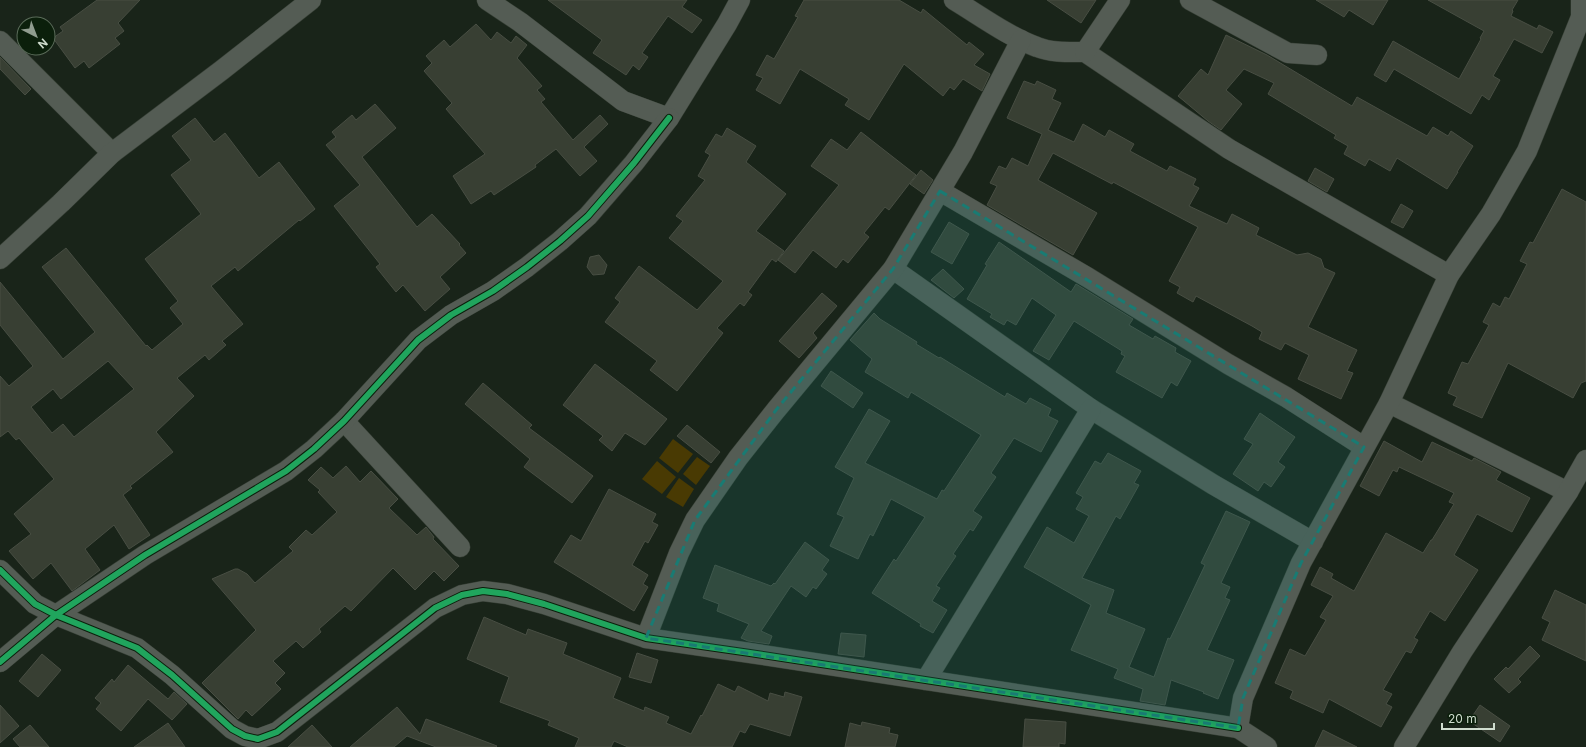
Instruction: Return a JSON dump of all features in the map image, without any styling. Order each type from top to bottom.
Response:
[{"type":"street","points":[[0,259],[61,203],[112,153],[222,70],[311,0]]},
{"type":"street","points":[[487,0],[508,6],[520,22],[623,101],[669,118]]},
{"type":"street","points":[[0,662],[56,615],[151,551],[286,471],[314,450],[344,421],[418,340],[451,315],[493,291],[527,267],[560,241],[588,216],[629,169],[669,118],[728,24],[740,0]]},
{"type":"street","points":[[954,0],[1021,40],[1038,47],[1051,50],[1086,52],[1229,149],[1449,275]]},
{"type":"street","points":[[1086,52],[1120,0]]},
{"type":"street","points":[[1190,0],[1288,53],[1317,55]]},
{"type":"street","points":[[1238,728],[1243,698],[1301,563],[1389,403],[1449,275],[1491,214],[1528,151],[1582,17],[1581,0]]},
{"type":"street","points":[[646,638],[679,553],[695,520],[717,487],[776,410],[893,269],[964,152],[1021,40]]},
{"type":"street","points":[[0,41],[112,153]]},
{"type":"street","points":[[940,191],[1087,277],[1228,364],[1286,397],[1364,447]]},
{"type":"street","points":[[893,269],[1091,409],[1214,485],[1313,542]]},
{"type":"street","points":[[1389,403],[1568,492]]},
{"type":"street","points":[[926,680],[1091,409]]},
{"type":"street","points":[[344,421],[460,547]]},
{"type":"street","points":[[1404,747],[1462,652],[1568,492],[1586,460]]},
{"type":"street","points":[[0,570],[35,604],[56,615],[137,648],[172,675],[232,729],[245,736],[258,739],[277,732],[435,608],[462,595],[484,591],[507,594],[544,604],[646,638],[1238,728],[1267,747]]},
{"type":"highlighted area","points":[[940,191],[1364,447],[1301,563],[1243,698],[1238,728],[646,638],[695,520],[776,410],[893,269]]},
{"type":"shaded area","points":[[673,439],[693,454],[678,473],[659,458]]},
{"type":"shaded area","points":[[697,457],[710,466],[696,485],[683,474]]},
{"type":"shaded area","points":[[657,461],[676,477],[662,494],[642,479]]},
{"type":"shaded area","points":[[679,478],[694,489],[683,507],[666,497]]},
{"type":"building","points":[[97,0],[140,0],[118,23],[124,31],[115,38],[120,44],[89,68],[84,61],[75,68],[56,42],[56,36],[63,31],[60,27]]},
{"type":"building","points":[[548,0],[687,0],[682,7],[702,20],[692,33],[668,16],[642,53],[648,57],[639,70],[633,65],[626,75],[593,53],[602,40]]},
{"type":"building","points":[[804,0],[899,0],[921,13],[923,9],[967,45],[969,42],[984,54],[974,65],[990,74],[982,91],[963,79],[954,90],[950,87],[943,96],[904,64],[869,120],[845,105],[849,99],[800,69],[780,104],[756,90],[763,78],[756,75],[767,55],[774,59],[798,17],[795,16]]},
{"type":"building","points":[[1047,0],[1096,0],[1081,23]]},
{"type":"building","points":[[1316,0],[1388,0],[1373,25],[1349,10],[1344,17]]},
{"type":"building","points":[[1428,0],[1518,0],[1512,10],[1511,16],[1537,29],[1539,25],[1553,32],[1542,53],[1514,39],[1493,76],[1500,80],[1489,100],[1482,95],[1471,114],[1394,69],[1386,82],[1374,75],[1393,41],[1459,79],[1484,31]]},
{"type":"building","points":[[476,24],[491,40],[497,32],[511,43],[516,36],[527,45],[517,58],[542,86],[537,90],[545,99],[541,102],[573,140],[600,115],[608,124],[584,147],[597,161],[580,176],[556,149],[535,165],[536,167],[494,195],[491,191],[471,204],[453,176],[485,154],[446,109],[452,103],[424,71],[432,63],[426,56],[444,40],[450,47]]},
{"type":"building","points":[[1226,35],[1267,55],[1352,106],[1357,97],[1427,136],[1433,127],[1448,136],[1451,131],[1473,146],[1447,189],[1397,158],[1390,171],[1369,159],[1365,166],[1344,154],[1348,146],[1334,138],[1336,135],[1268,94],[1274,83],[1244,69],[1226,90],[1242,104],[1221,130],[1178,96],[1201,69],[1208,75]]},
{"type":"building","points":[[0,57],[31,89],[25,95],[0,69]]},
{"type":"building","points":[[1024,81],[1035,85],[1037,81],[1056,90],[1052,99],[1061,103],[1048,130],[1074,142],[1083,124],[1105,137],[1109,130],[1134,144],[1130,151],[1167,171],[1170,166],[1196,179],[1193,185],[1199,188],[1189,206],[1227,224],[1232,214],[1259,228],[1256,235],[1297,255],[1308,253],[1321,259],[1324,268],[1335,273],[1308,327],[1357,350],[1347,371],[1353,373],[1341,399],[1298,379],[1309,355],[1285,343],[1281,350],[1259,339],[1262,332],[1252,326],[1196,296],[1193,302],[1177,293],[1180,287],[1169,281],[1198,227],[1113,182],[1112,184],[1053,153],[1038,180],[1097,213],[1073,255],[987,205],[997,186],[990,183],[999,166],[1006,169],[1012,158],[1028,166],[1042,134],[1007,118]]},
{"type":"building","points":[[375,104],[396,128],[362,157],[417,227],[432,214],[460,244],[459,245],[466,253],[440,277],[450,289],[425,311],[403,285],[396,292],[376,267],[380,264],[334,206],[360,185],[326,145],[336,137],[332,132],[352,115],[356,120]]},
{"type":"building","points":[[195,118],[214,142],[225,133],[259,178],[279,162],[315,209],[300,221],[299,220],[238,271],[235,267],[211,286],[243,324],[222,341],[226,345],[209,360],[205,355],[177,378],[194,396],[156,432],[173,452],[130,486],[132,488],[123,495],[150,535],[129,549],[114,525],[85,549],[100,570],[72,591],[51,563],[33,579],[9,551],[31,534],[14,514],[54,479],[19,438],[16,440],[8,431],[0,437],[0,376],[9,386],[33,366],[0,325],[0,282],[63,359],[95,332],[42,267],[66,248],[146,346],[147,345],[152,350],[183,324],[170,308],[178,301],[145,259],[201,214],[171,175],[191,160],[172,136]],"holes":[[[108,361],[134,389],[74,437],[63,424],[52,433],[31,407],[53,389],[61,399]]]},
{"type":"building","points":[[727,128],[756,146],[746,162],[786,194],[756,231],[784,251],[776,262],[772,259],[748,292],[752,295],[744,306],[740,303],[717,328],[723,333],[677,391],[650,370],[657,361],[605,322],[620,302],[615,298],[639,266],[697,310],[723,281],[669,238],[683,221],[676,216],[705,180],[698,176],[710,155],[705,152],[716,134],[722,137]]},
{"type":"building","points":[[861,132],[916,175],[889,210],[885,207],[864,233],[869,237],[848,263],[843,259],[836,268],[813,250],[795,273],[778,260],[839,185],[811,166],[831,139],[847,150]]},
{"type":"building","points":[[1315,168],[1334,179],[1327,192],[1308,181]]},
{"type":"building","points":[[921,170],[933,180],[924,194],[910,184]]},
{"type":"building","points":[[1562,189],[1586,202],[1586,381],[1581,383],[1573,398],[1508,363],[1482,418],[1453,405],[1457,397],[1448,393],[1462,362],[1468,364],[1489,325],[1483,322],[1493,303],[1500,307],[1505,297],[1509,299],[1527,264],[1520,261],[1530,242],[1533,243]]},
{"type":"building","points":[[1401,204],[1413,211],[1403,228],[1391,222]]},
{"type":"building","points":[[949,222],[969,234],[952,264],[931,252]]},
{"type":"building","points":[[999,242],[1071,292],[1076,284],[1133,319],[1129,325],[1153,339],[1155,336],[1176,348],[1175,352],[1191,361],[1177,386],[1171,382],[1162,398],[1116,372],[1125,356],[1121,354],[1122,351],[1074,321],[1049,360],[1033,351],[1056,315],[1032,298],[1016,325],[1007,320],[1004,325],[990,317],[992,314],[967,299],[987,265],[985,264]]},
{"type":"building","points":[[599,255],[607,265],[604,274],[593,275],[587,267],[590,257]]},
{"type":"building","points":[[943,269],[964,289],[954,298],[931,280]]},
{"type":"building","points":[[822,293],[837,306],[813,333],[817,338],[799,358],[779,341]]},
{"type":"building","points":[[874,313],[880,319],[917,342],[916,344],[1005,397],[1007,393],[1026,404],[1030,398],[1051,409],[1048,416],[1058,421],[1041,452],[1014,438],[991,473],[996,477],[973,511],[982,517],[973,531],[970,529],[953,554],[956,556],[936,586],[940,588],[932,601],[947,610],[933,633],[920,626],[921,624],[872,593],[894,559],[896,561],[925,517],[891,499],[873,536],[870,534],[858,559],[830,546],[844,517],[837,514],[854,478],[835,467],[869,409],[890,421],[865,463],[937,499],[942,490],[944,491],[981,435],[911,392],[908,398],[865,372],[872,359],[850,340]]},
{"type":"building","points":[[595,364],[667,419],[645,445],[625,433],[612,451],[599,440],[603,436],[563,405]]},
{"type":"building","points":[[831,371],[863,393],[853,408],[821,386]]},
{"type":"building","points":[[483,383],[532,425],[529,428],[593,476],[572,503],[524,467],[530,459],[465,404]]},
{"type":"building","points":[[1260,413],[1295,437],[1278,462],[1285,467],[1271,487],[1264,482],[1258,491],[1233,474],[1253,444],[1244,439]]},
{"type":"building","points":[[687,425],[720,452],[711,463],[677,436]]},
{"type":"building","points":[[1384,441],[1422,462],[1432,442],[1472,461],[1474,458],[1501,472],[1496,480],[1530,498],[1512,532],[1477,514],[1454,555],[1478,570],[1445,621],[1430,611],[1414,638],[1418,640],[1411,653],[1406,651],[1383,690],[1392,694],[1386,704],[1392,707],[1381,727],[1329,699],[1323,713],[1290,698],[1293,691],[1275,683],[1290,649],[1305,656],[1326,620],[1320,617],[1333,596],[1311,585],[1320,567],[1333,574],[1331,578],[1354,591],[1386,533],[1423,553],[1454,504],[1449,502],[1454,493],[1399,467],[1397,472],[1393,470],[1379,496],[1360,486]]},
{"type":"building","points":[[1108,453],[1141,471],[1134,483],[1139,485],[1120,519],[1116,516],[1082,578],[1114,590],[1106,613],[1145,629],[1129,667],[1154,677],[1168,638],[1170,639],[1205,565],[1201,563],[1226,511],[1250,522],[1221,583],[1230,587],[1225,598],[1230,600],[1207,650],[1234,660],[1218,699],[1203,693],[1204,692],[1171,680],[1165,705],[1140,701],[1143,689],[1114,678],[1118,669],[1071,650],[1091,605],[1024,567],[1047,527],[1074,543],[1089,516],[1076,509],[1083,497],[1076,493],[1095,461],[1101,464]]},
{"type":"building","points":[[346,466],[360,482],[371,471],[398,499],[389,508],[417,535],[426,527],[434,537],[433,539],[459,566],[444,581],[434,571],[415,590],[393,568],[351,611],[345,606],[319,629],[321,632],[303,648],[296,641],[273,661],[285,673],[275,683],[281,689],[252,716],[246,710],[238,719],[202,683],[256,630],[212,579],[238,569],[247,574],[255,583],[293,551],[289,547],[306,530],[312,535],[337,512],[318,492],[320,490],[308,480],[321,467],[333,478]]},
{"type":"building","points":[[609,489],[656,514],[652,522],[658,525],[648,543],[645,541],[632,565],[648,575],[643,584],[648,587],[634,611],[554,562],[571,535],[581,541]]},
{"type":"building","points":[[805,542],[829,560],[822,570],[827,574],[816,589],[813,587],[806,597],[791,586],[761,631],[772,636],[769,644],[748,641],[741,638],[749,624],[717,611],[719,604],[703,598],[715,565],[771,586],[774,583],[775,584]]},
{"type":"building","points":[[1555,590],[1586,605],[1586,661],[1542,640],[1550,622],[1542,618]]},
{"type":"building","points":[[484,617],[526,635],[528,629],[567,643],[563,654],[621,678],[613,698],[644,711],[645,707],[669,717],[666,723],[691,734],[718,684],[735,692],[738,686],[768,701],[770,693],[784,697],[785,692],[802,697],[790,736],[750,724],[745,733],[740,731],[732,747],[628,747],[614,741],[611,747],[575,747],[579,738],[548,725],[550,721],[500,702],[509,677],[467,659]]},
{"type":"building","points":[[841,633],[866,635],[864,657],[838,654]]},
{"type":"building","points":[[1530,646],[1540,656],[1518,679],[1521,682],[1509,693],[1494,679],[1506,667],[1508,669]]},
{"type":"building","points":[[637,653],[658,660],[651,683],[629,677]]},
{"type":"building","points":[[42,654],[61,670],[38,697],[19,681]]},
{"type":"building","points":[[128,665],[168,699],[174,692],[187,704],[172,720],[148,699],[121,731],[96,709],[101,703],[95,698],[112,679],[114,682]]},
{"type":"building","points":[[0,705],[19,726],[0,743]]},
{"type":"building","points":[[1480,705],[1510,726],[1500,742],[1469,721]]},
{"type":"building","points":[[397,707],[420,734],[426,719],[497,746],[436,747],[407,736],[394,747],[350,747]]},
{"type":"building","points":[[1025,719],[1066,722],[1065,744],[1059,743],[1059,747],[1023,747]]},
{"type":"building","points":[[862,722],[890,728],[889,733],[898,735],[895,747],[845,747],[850,723],[861,726]]},
{"type":"building","points":[[168,723],[185,747],[134,747]]},
{"type":"building","points":[[30,725],[49,747],[20,747],[13,739]]},
{"type":"building","points":[[312,725],[332,747],[288,747]]},
{"type":"building","points":[[1323,730],[1357,747],[1315,747]]},
{"type":"cycle path","points":[[0,662],[56,615],[145,555],[286,471],[314,449],[344,421],[418,340],[451,315],[493,291],[527,267],[560,241],[588,216],[634,163],[669,118]]},
{"type":"cycle path","points":[[0,570],[35,604],[56,615],[137,648],[172,675],[232,729],[245,736],[258,739],[277,732],[435,608],[462,595],[483,591],[507,594],[544,604],[646,638],[1238,728]]}]
